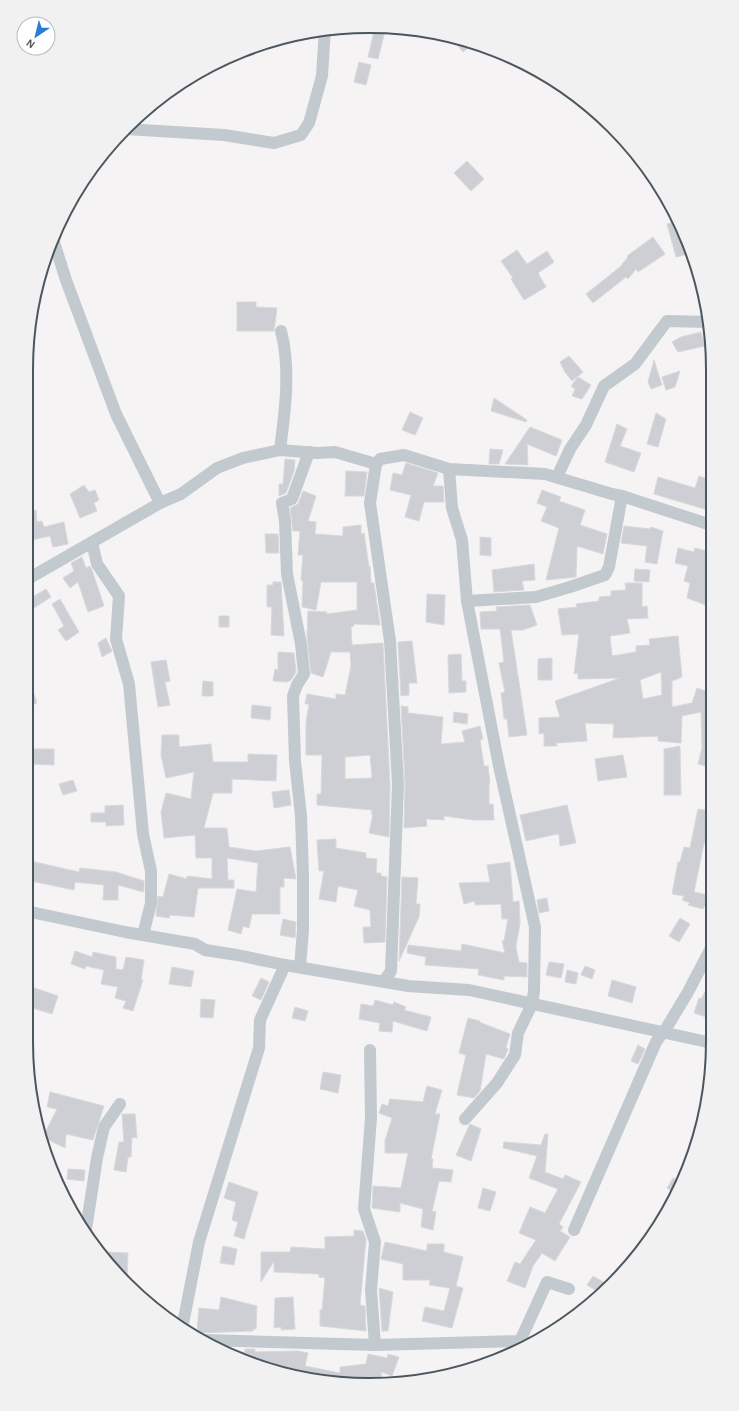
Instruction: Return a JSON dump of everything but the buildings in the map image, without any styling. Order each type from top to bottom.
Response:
[{"type":"street","points":[[135,130],[224,135],[274,143],[301,135],[309,123],[322,76],[325,36]]},
{"type":"street","points":[[56,248],[66,280],[116,414],[160,503]]},
{"type":"street","points":[[557,477],[570,449],[586,426],[604,386],[635,364],[668,321],[702,322]]},
{"type":"street","points":[[280,450],[286,377],[284,342],[281,331]]},
{"type":"street","points":[[33,576],[160,503],[182,494],[217,468],[243,458],[280,450],[335,452],[376,464]]},
{"type":"street","points":[[300,967],[303,930],[303,876],[301,816],[295,761],[293,696],[297,685],[304,674],[302,644],[287,574],[285,522],[282,503],[292,499],[309,452]]},
{"type":"street","points":[[384,981],[391,971],[398,784],[390,641],[370,503],[376,464],[380,459],[404,455],[449,469],[546,474],[622,496],[706,523]]},
{"type":"street","points":[[449,469],[452,508],[462,540],[467,601],[499,766],[535,927],[534,991],[532,1004],[518,1033],[515,1055],[497,1083],[465,1119]]},
{"type":"street","points":[[467,601],[536,597],[570,588],[605,575],[609,567],[622,496]]},
{"type":"street","points":[[92,542],[97,564],[119,596],[116,639],[129,684],[143,834],[151,871],[151,903],[142,935]]},
{"type":"street","points":[[33,912],[142,935],[195,944],[205,950],[237,954],[285,965],[408,986],[469,990],[706,1042]]},
{"type":"street","points":[[574,1230],[656,1042],[688,992],[706,958]]},
{"type":"street","points":[[183,1321],[199,1242],[259,1048],[260,1020],[285,965]]},
{"type":"street","points":[[370,1050],[370,1118],[364,1210],[375,1242],[371,1290],[375,1345]]},
{"type":"street","points":[[87,1223],[97,1158],[104,1127],[120,1104]]},
{"type":"street","points":[[216,1340],[375,1345],[520,1341],[547,1282],[569,1289]]}]
